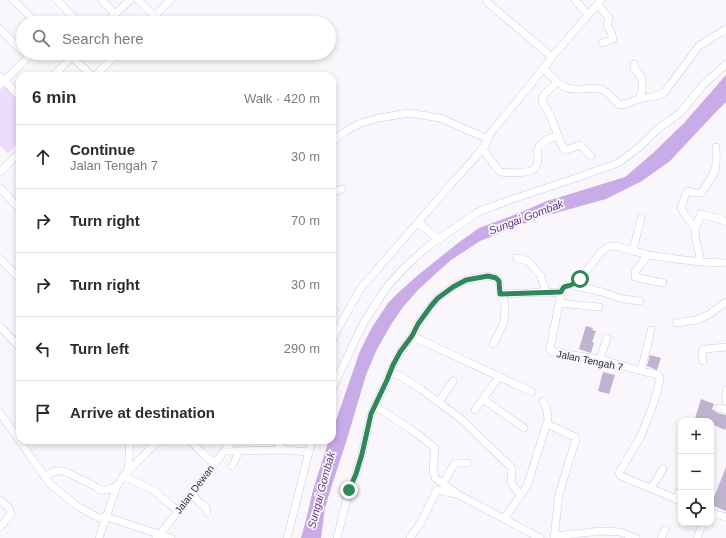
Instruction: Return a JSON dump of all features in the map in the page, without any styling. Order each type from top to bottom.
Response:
[{"type":"street","points":[[13,0],[30,16]]},
{"type":"street","points":[[57,0],[72,16]]},
{"type":"street","points":[[102,0],[116,14],[130,0]]},
{"type":"street","points":[[138,0],[154,16],[170,0]]},
{"type":"street","points":[[575,0],[588,14]]},
{"type":"street","points":[[487,2],[552,57]]},
{"type":"street","points":[[336,326],[361,288],[482,149],[490,134],[552,57],[600,2],[609,18],[607,25],[613,39],[602,43]]},
{"type":"street","points":[[0,29],[16,44]]},
{"type":"street","points":[[543,68],[557,82],[566,88],[602,89],[607,92],[620,106],[625,105],[664,93],[699,46],[726,29]]},
{"type":"street","points":[[16,93],[1,80],[21,60]]},
{"type":"street","points":[[56,72],[66,60]]},
{"type":"street","points":[[76,60],[89,72]]},
{"type":"street","points":[[98,72],[108,60]]},
{"type":"street","points":[[634,64],[634,68],[642,78],[642,92],[638,100]]},
{"type":"street","points":[[336,381],[363,324],[386,288],[403,269],[428,247],[478,212],[618,162],[638,148],[660,127],[681,112],[704,85],[726,64]]},
{"type":"street","points":[[557,82],[543,96],[542,100],[563,148],[566,150],[580,145],[592,156]]},
{"type":"street","points":[[336,139],[344,132],[361,123],[409,113],[440,118],[488,139]]},
{"type":"street","points":[[482,149],[500,172],[508,174],[530,171],[537,165],[537,151],[539,145],[558,136]]},
{"type":"street","points":[[695,228],[681,208],[682,203],[688,191],[701,193],[711,179],[716,164],[716,147]]},
{"type":"street","points":[[0,171],[16,156]]},
{"type":"street","points":[[0,188],[16,205]]},
{"type":"street","points":[[336,191],[342,189]]},
{"type":"street","points":[[701,262],[696,241],[695,228],[701,214],[726,222]]},
{"type":"street","points":[[633,250],[641,218]]},
{"type":"street","points":[[418,222],[439,240]]},
{"type":"street","points":[[500,294],[561,292],[562,288],[571,285],[580,279],[602,251],[608,247],[615,246],[648,255],[701,262],[726,263]]},
{"type":"street","points":[[648,255],[635,272],[635,276],[663,283]]},
{"type":"street","points":[[516,258],[528,261],[541,276],[546,292]]},
{"type":"street","points":[[0,259],[16,275]]},
{"type":"street","points":[[337,538],[349,490],[362,454],[371,414],[400,352],[431,306],[438,298],[466,280],[488,276],[496,278],[499,281],[500,294],[505,304],[505,312],[504,322],[493,344]]},
{"type":"street","points":[[571,285],[624,299],[640,301]]},
{"type":"street","name":"Jalan Tengah 7","points":[[561,292],[550,349],[552,352],[600,359],[659,376],[660,380],[654,402],[641,436],[620,471],[621,476],[651,488]]},
{"type":"street","points":[[677,323],[696,320],[726,302]]},
{"type":"street","points":[[559,303],[599,307]]},
{"type":"street","points":[[0,326],[16,344]]},
{"type":"street","points":[[641,371],[651,330]]},
{"type":"street","points":[[412,336],[532,392]]},
{"type":"street","points":[[600,359],[607,338]]},
{"type":"street","points":[[703,361],[702,351],[705,349],[726,347]]},
{"type":"street","points":[[390,372],[400,376],[439,402],[461,419],[512,468],[511,483],[521,495]]},
{"type":"street","points":[[475,410],[499,377]]},
{"type":"street","points":[[439,402],[453,381]]},
{"type":"street","points":[[726,390],[726,401]]},
{"type":"street","points":[[483,400],[524,428]]},
{"type":"street","points":[[504,519],[527,486],[547,424],[548,416],[543,401]]},
{"type":"street","points":[[375,406],[416,433],[435,448],[432,469],[435,478],[459,495],[540,538]]},
{"type":"street","points":[[0,413],[16,436]]},
{"type":"street","points":[[547,424],[575,437],[576,439],[559,494],[554,537],[620,532],[636,538]]},
{"type":"street","points":[[22,444],[50,484],[77,506],[99,518],[107,517],[158,536],[171,538]]},
{"type":"street","points":[[126,474],[130,444]]},
{"type":"street","points":[[98,538],[107,517],[112,497],[117,486],[126,474],[155,444]]},
{"type":"street","points":[[194,444],[214,463]]},
{"type":"street","name":"Jalan Dewan","points":[[158,536],[230,444]]},
{"type":"street","points":[[279,444],[284,450]]},
{"type":"street","points":[[287,538],[311,444]]},
{"type":"street","points":[[224,451],[284,450],[309,452]]},
{"type":"street","points":[[232,466],[238,451]]},
{"type":"street","points":[[443,483],[454,463],[467,464]]},
{"type":"street","points":[[663,469],[651,488],[678,500]]},
{"type":"street","points":[[44,476],[57,471],[64,471],[92,484],[100,490],[107,490],[117,486]]},
{"type":"street","points":[[126,474],[154,490],[178,511]]},
{"type":"street","points":[[410,538],[421,522],[437,490],[459,495]]},
{"type":"street","points":[[192,494],[206,507],[207,512]]},
{"type":"street","points":[[0,500],[9,508],[10,514],[0,527]]},
{"type":"street","points":[[714,514],[726,517]]},
{"type":"street","points":[[697,538],[702,526]]},
{"type":"street","points":[[661,538],[665,530]]},
{"type":"shaded area","points":[[5,86],[16,97],[16,145],[8,153],[0,146],[0,91]]},
{"type":"water","name":"Sungai Gombak","points":[[726,75],[726,102],[670,161],[642,181],[606,199],[541,217],[480,241],[451,260],[418,290],[403,307],[392,323],[377,349],[366,375],[325,508],[321,538],[301,538],[313,490],[328,444],[336,444],[336,420],[360,351],[371,329],[388,303],[418,275],[479,228],[544,202],[625,177],[653,153],[684,123]]},
{"type":"building","points":[[586,326],[593,328],[592,330],[596,331],[592,342],[594,343],[591,353],[579,349]]},
{"type":"building","points":[[650,355],[661,358],[657,370],[647,366]]},
{"type":"building","points":[[603,372],[615,375],[609,394],[598,391]]},
{"type":"building","points":[[701,399],[714,404],[712,409],[718,413],[726,415],[725,430],[714,425],[714,418],[695,418]]},
{"type":"building","points":[[726,467],[726,511],[714,506],[714,497]]},
{"type":"route","points":[[349,490],[362,454],[371,414],[393,365],[418,324],[438,298],[466,280],[488,276],[496,278],[499,281],[500,294],[561,292],[562,288],[571,285],[580,279]]}]
